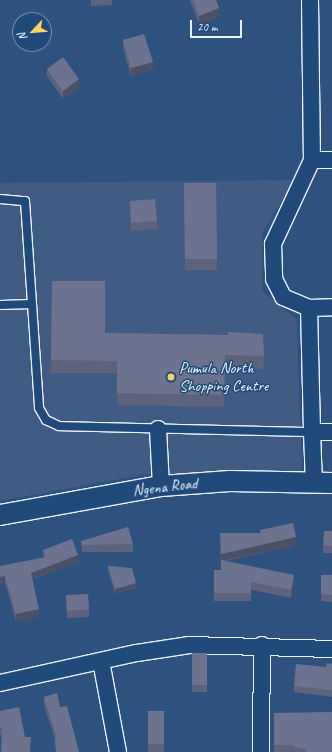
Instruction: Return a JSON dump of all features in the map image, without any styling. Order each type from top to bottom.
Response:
[{"type":"street","points":[[310,0],[312,160],[273,244],[274,279],[283,297],[309,308],[332,307]]},
{"type":"street","points":[[312,160],[332,160]]},
{"type":"street","points":[[309,308],[312,432],[323,483]]},
{"type":"street","points":[[158,428],[161,486]]},
{"type":"street","points":[[312,432],[332,432]]},
{"type":"street","name":"Ngena Road","points":[[0,515],[161,486],[230,481],[323,483]]},
{"type":"street","points":[[0,683],[101,661],[189,645],[332,648]]},
{"type":"street","points":[[261,752],[262,646]]},
{"type":"street","points":[[101,661],[118,752]]},
{"type":"lane","points":[[0,199],[25,201],[39,408],[46,420],[59,426],[312,432]]},
{"type":"lane","points":[[0,305],[32,304]]},
{"type":"shaded area","points":[[295,180],[262,233],[262,291],[297,320],[302,471],[147,474],[0,501],[0,183]]},
{"type":"building","points":[[193,0],[216,0],[219,8],[199,16]]},
{"type":"building","points":[[144,34],[153,62],[131,68],[123,40]]},
{"type":"building","points":[[63,57],[79,79],[63,91],[47,69]]},
{"type":"building","points":[[184,183],[216,183],[217,259],[185,259]]},
{"type":"building","points":[[155,199],[157,221],[131,223],[130,201]]},
{"type":"building","points":[[52,281],[105,281],[105,333],[228,335],[228,332],[263,334],[264,356],[225,355],[224,395],[117,393],[117,361],[51,360]]},
{"type":"building","points":[[293,523],[296,537],[221,554],[220,533],[261,533],[260,530]]},
{"type":"building","points":[[128,527],[133,544],[82,545],[81,541]]},
{"type":"building","points":[[324,531],[332,531],[332,546],[323,545]]},
{"type":"building","points":[[72,539],[78,555],[31,573],[39,609],[16,614],[5,576],[0,577],[0,566],[46,557],[43,550]]},
{"type":"building","points":[[221,560],[294,575],[291,590],[251,582],[251,593],[214,593],[214,570],[221,570]]},
{"type":"building","points":[[108,566],[132,568],[136,583],[115,589]]},
{"type":"building","points":[[321,575],[332,575],[332,595],[321,594]]},
{"type":"building","points":[[88,594],[89,609],[67,611],[66,595]]},
{"type":"building","points":[[192,653],[207,653],[207,685],[192,685]]},
{"type":"building","points":[[327,663],[332,664],[332,690],[294,686],[296,664],[326,667]]},
{"type":"building","points":[[57,693],[60,707],[67,706],[79,752],[56,752],[55,738],[57,738],[44,697]]},
{"type":"building","points":[[19,707],[25,737],[31,737],[30,752],[1,752],[2,727],[0,727],[0,711]]},
{"type":"building","points":[[148,711],[164,711],[164,744],[148,744]]},
{"type":"building","points":[[332,712],[332,752],[306,752],[306,749],[294,747],[294,745],[274,745],[274,713]]},
{"type":"place","name":"Pumula North Shopping Centre","points":[[171,377]]}]
